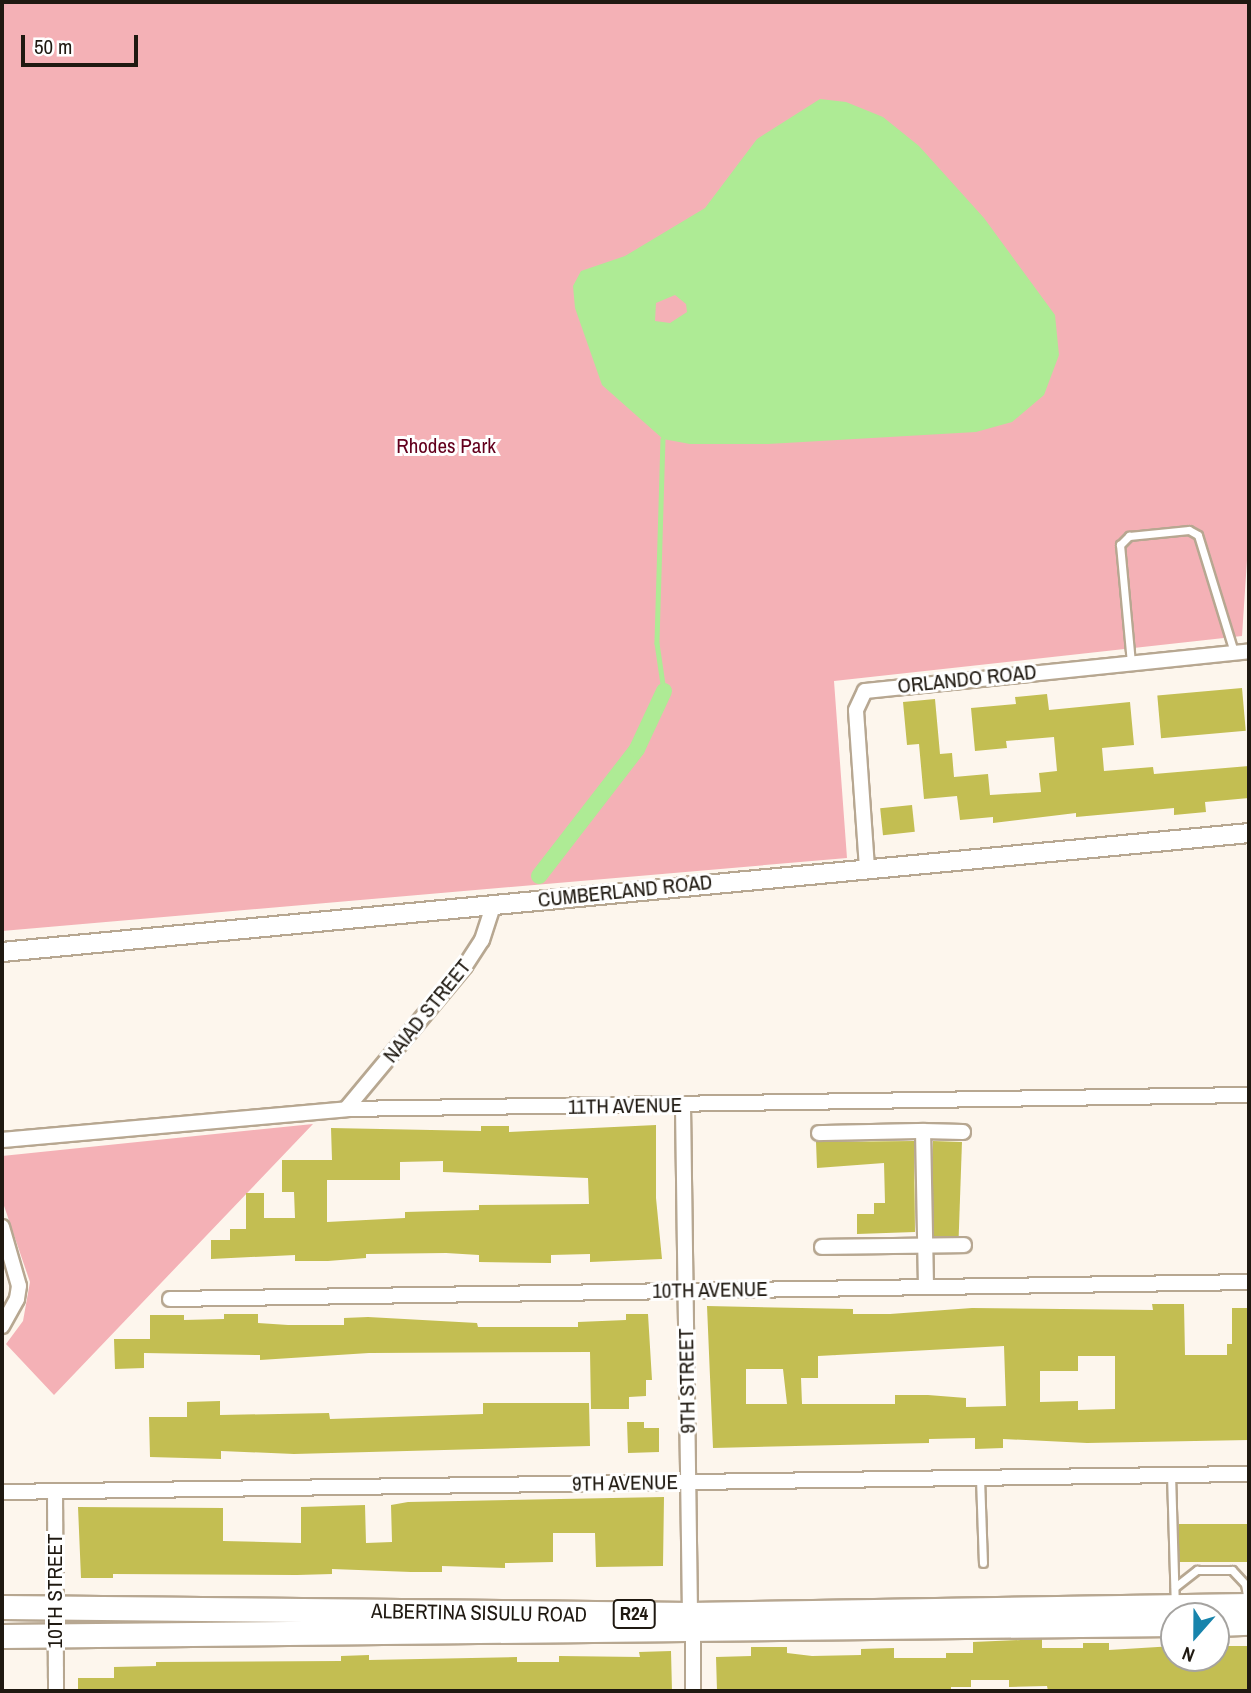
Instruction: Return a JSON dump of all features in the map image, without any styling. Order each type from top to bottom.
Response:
[{"type":"main road","name":"ALBERTINA SISULU ROAD","points":[[2,1636],[691,1622],[1160,1606]]},
{"type":"main road","name":"ALBERTINA SISULU ROAD","points":[[2,1607],[691,1622]]},
{"type":"main road","name":"ALBERTINA SISULU ROAD","points":[[1230,1610],[1249,1611]]},
{"type":"main road","points":[[1230,1618],[1249,1611]]},
{"type":"street","name":"ORLANDO ROAD","points":[[867,868],[856,710],[860,695],[871,688],[1249,651]]},
{"type":"street","name":"CUMBERLAND ROAD","points":[[2,952],[1249,833]]},
{"type":"street","name":"NAIAD STREET","points":[[346,1110],[465,966],[482,940],[494,904]]},
{"type":"street","name":"11TH AVENUE","points":[[2,1140],[346,1110],[1249,1095]]},
{"type":"street","name":"9TH STREET","points":[[683,1106],[692,1691]]},
{"type":"street","points":[[923,1131],[926,1286]]},
{"type":"street","points":[[819,1133],[963,1132]]},
{"type":"street","points":[[2,1227],[19,1286],[17,1299],[2,1326]]},
{"type":"street","points":[[822,1247],[964,1245]]},
{"type":"street","name":"10TH AVENUE","points":[[170,1300],[1249,1282]]},
{"type":"street","name":"9TH AVENUE","points":[[2,1492],[1249,1474]]},
{"type":"street","name":"10TH STREET","points":[[55,1491],[56,1691]]},
{"type":"lane","points":[[1131,663],[1120,545],[1129,536],[1189,530],[1198,535],[1234,653]]},
{"type":"lane","points":[[1171,1474],[1175,1530],[1174,1602]]},
{"type":"lane","points":[[980,1478],[983,1563]]},
{"type":"lane","points":[[1176,1602],[1196,1570],[1232,1570],[1245,1584],[1249,1611]]},
{"type":"green space","name":"Rhodes Park","points":[[2,2],[1249,2],[1249,530],[1242,636],[834,681],[847,858],[2,931]]},
{"type":"green space","points":[[313,1124],[54,1395],[6,1344],[23,1321],[30,1282],[2,1200],[2,1156]]},
{"type":"shaded area","points":[[820,99],[846,102],[883,117],[919,146],[984,218],[1055,315],[1059,355],[1044,395],[1012,422],[976,432],[768,444],[690,444],[663,439],[602,385],[575,308],[573,286],[581,271],[625,256],[705,208],[757,139]],"holes":[[[675,295],[686,304],[687,312],[670,323],[655,321],[656,303]]]},
{"type":"building","points":[[1242,688],[1246,731],[1161,738],[1157,695]]},
{"type":"building","points":[[1047,694],[1049,710],[1130,702],[1134,745],[1102,748],[1104,771],[1153,767],[1154,774],[1249,766],[1249,798],[1205,802],[1206,812],[1174,815],[1174,808],[1076,817],[1076,813],[993,823],[993,817],[960,820],[957,796],[924,799],[919,744],[907,745],[903,702],[935,699],[940,754],[952,753],[954,777],[988,774],[990,795],[1041,792],[1039,773],[1057,771],[1054,737],[1006,741],[1007,748],[975,751],[971,708],[1016,704],[1015,697]]},
{"type":"building","points":[[912,805],[915,832],[883,835],[880,808]]},
{"type":"building","points":[[656,1125],[656,1198],[662,1259],[590,1262],[590,1254],[551,1255],[551,1263],[479,1262],[479,1255],[446,1253],[366,1254],[366,1258],[328,1261],[295,1261],[295,1255],[211,1259],[211,1240],[230,1240],[230,1229],[246,1229],[246,1193],[264,1193],[264,1218],[295,1218],[294,1192],[282,1192],[282,1160],[332,1160],[331,1128],[481,1131],[481,1126],[509,1126],[509,1132]],"holes":[[[443,1161],[443,1172],[588,1178],[589,1204],[479,1205],[479,1210],[405,1212],[405,1218],[327,1222],[327,1180],[400,1180],[400,1162]]]},
{"type":"building","points":[[914,1141],[915,1232],[857,1234],[857,1214],[874,1214],[874,1203],[885,1203],[884,1163],[817,1168],[816,1142]]},
{"type":"building","points":[[933,1141],[962,1142],[959,1237],[930,1236]]},
{"type":"building","points":[[1152,1304],[1184,1304],[1185,1355],[1227,1355],[1227,1344],[1232,1344],[1232,1308],[1249,1308],[1249,1440],[1087,1443],[1003,1439],[1003,1448],[975,1449],[975,1438],[929,1439],[929,1443],[713,1448],[707,1306],[853,1309],[853,1314],[972,1308],[1153,1310]],"holes":[[[1004,1346],[1006,1406],[966,1407],[966,1398],[928,1395],[895,1395],[895,1404],[802,1404],[801,1378],[818,1378],[818,1356]],[[1078,1356],[1115,1356],[1115,1409],[1078,1410],[1078,1401],[1040,1402],[1040,1371],[1078,1371]],[[746,1369],[783,1369],[787,1404],[746,1404]]]},
{"type":"building","points":[[224,1314],[258,1314],[258,1323],[288,1325],[344,1325],[344,1318],[368,1317],[477,1323],[478,1327],[578,1327],[578,1322],[626,1320],[626,1314],[648,1314],[652,1380],[646,1380],[646,1396],[629,1397],[629,1409],[591,1409],[590,1352],[369,1353],[260,1360],[260,1355],[144,1353],[144,1368],[115,1369],[114,1339],[150,1339],[150,1315],[184,1315],[184,1320],[224,1319]]},
{"type":"building","points":[[220,1401],[220,1415],[329,1413],[330,1419],[483,1414],[483,1403],[589,1403],[590,1446],[294,1454],[221,1451],[221,1459],[150,1457],[149,1417],[187,1417],[187,1402]]},
{"type":"building","points":[[627,1422],[644,1422],[644,1428],[659,1428],[659,1452],[628,1453]]},
{"type":"building","points":[[664,1497],[663,1566],[596,1567],[595,1533],[553,1533],[553,1562],[505,1563],[505,1568],[442,1566],[442,1572],[332,1569],[332,1574],[113,1574],[113,1578],[81,1578],[78,1507],[223,1508],[223,1541],[301,1543],[301,1507],[365,1505],[366,1543],[392,1542],[391,1505],[408,1502]]},
{"type":"building","points":[[1179,1524],[1249,1524],[1249,1562],[1179,1562]]},
{"type":"building","points":[[1042,1639],[1042,1648],[1083,1648],[1083,1643],[1109,1643],[1109,1650],[1160,1647],[1160,1672],[1230,1672],[1230,1646],[1249,1646],[1249,1691],[1048,1691],[1047,1686],[1009,1687],[1009,1680],[971,1680],[971,1687],[951,1687],[951,1691],[717,1691],[716,1657],[751,1656],[751,1647],[787,1647],[787,1653],[812,1656],[861,1655],[861,1649],[894,1648],[894,1658],[946,1658],[946,1653],[973,1653],[973,1642]]},
{"type":"building","points":[[671,1651],[672,1691],[78,1691],[78,1678],[114,1678],[114,1667],[156,1666],[156,1662],[341,1661],[341,1656],[369,1655],[369,1660],[517,1657],[517,1662],[559,1662],[559,1656],[640,1657],[639,1652]]},
{"type":"waterway","points":[[663,439],[657,643],[664,691]]},
{"type":"waterway","points":[[539,876],[637,749],[664,691]]}]
